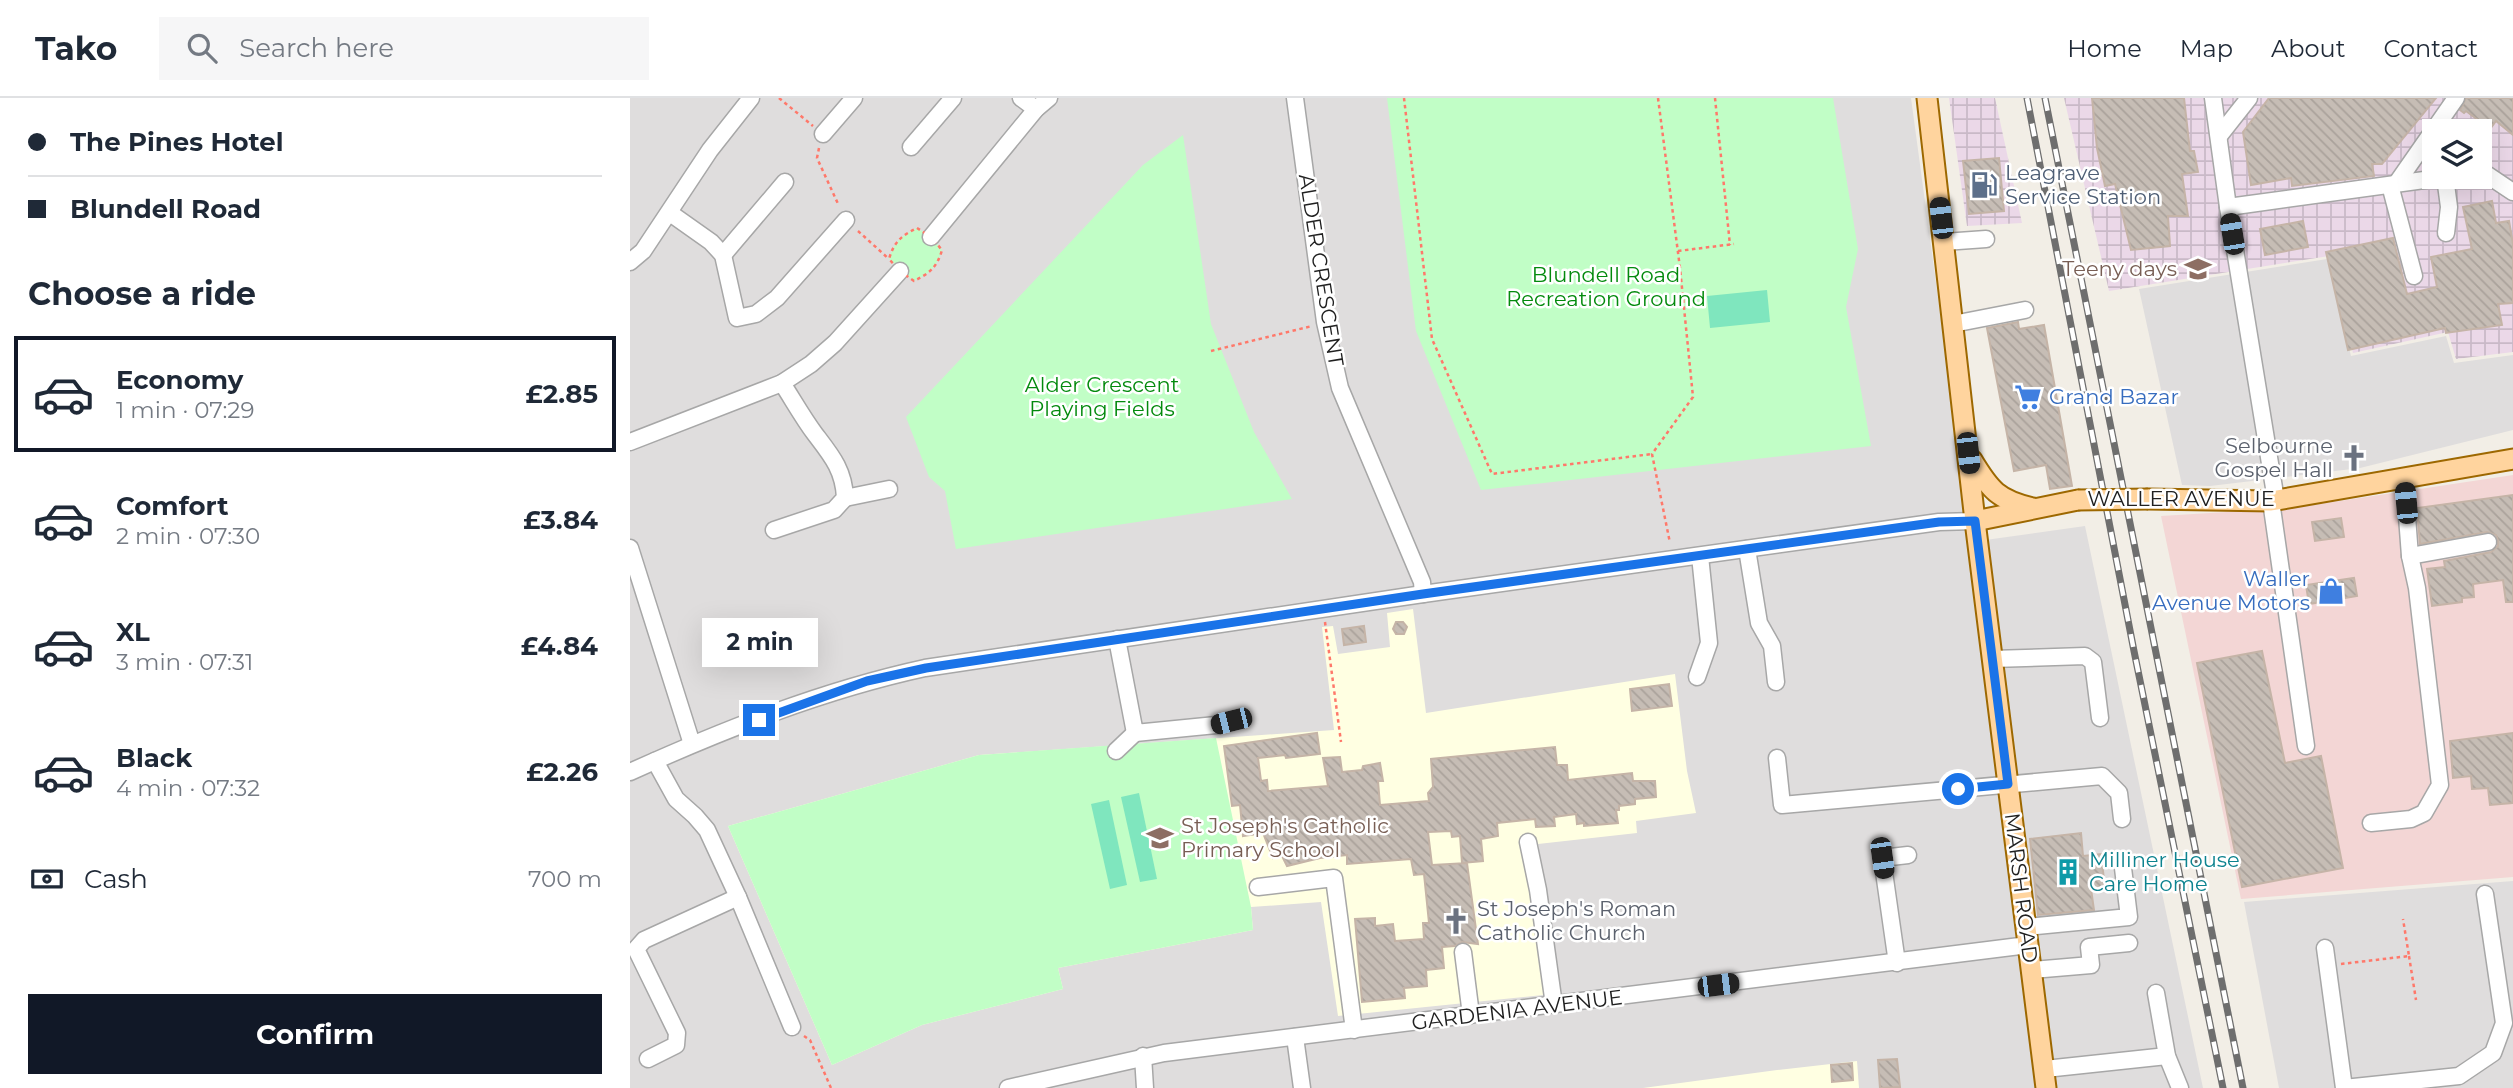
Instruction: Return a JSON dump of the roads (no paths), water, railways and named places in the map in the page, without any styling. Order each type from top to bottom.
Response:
[{"type":"main road","name":"MARSH ROAD","points":[[1927,98],[1975,521],[2046,1078]]},
{"type":"main road","points":[[1968,453],[1984,481],[1996,494],[2009,502],[2034,508]]},
{"type":"main road","name":"WALLER AVENUE","points":[[1975,521],[2078,500],[2274,500],[2513,459]]},
{"type":"street","points":[[630,262],[643,251],[710,150],[751,98]]},
{"type":"street","points":[[823,134],[855,98]]},
{"type":"street","points":[[911,147],[953,98]]},
{"type":"street","points":[[1021,98],[1036,110]]},
{"type":"street","points":[[931,237],[1036,110],[1049,98]]},
{"type":"street","name":"ALDER CRESCENT","points":[[1295,98],[1325,322],[1340,388],[1422,582],[1423,594]]},
{"type":"street","points":[[2213,98],[2274,500],[2306,746]]},
{"type":"street","points":[[2219,136],[2249,98]]},
{"type":"street","points":[[2414,276],[2393,184],[2456,98]]},
{"type":"street","points":[[2492,178],[2513,192]]},
{"type":"street","points":[[2228,208],[2422,180]]},
{"type":"street","points":[[723,255],[785,182]]},
{"type":"street","points":[[2446,233],[2449,207],[2447,189]]},
{"type":"street","points":[[670,213],[711,242],[723,255],[729,321],[756,314],[777,298],[846,219]]},
{"type":"street","points":[[1944,242],[1986,239]]},
{"type":"street","points":[[630,442],[782,383],[811,364],[835,344],[895,265]]},
{"type":"street","points":[[1953,324],[2025,310]]},
{"type":"street","points":[[782,383],[816,435],[832,454],[845,489],[845,498]]},
{"type":"street","points":[[2371,823],[2411,819],[2424,813],[2440,785],[2417,588],[2410,556],[2404,477]]},
{"type":"street","points":[[774,530],[834,510],[845,498],[889,489]]},
{"type":"street","points":[[630,772],[692,744],[867,681],[926,668],[1423,594],[1939,522],[1975,521]]},
{"type":"street","points":[[2410,556],[2488,542]]},
{"type":"street","points":[[630,548],[692,744]]},
{"type":"street","points":[[1747,549],[1759,623],[1772,646],[1776,682]]},
{"type":"street","points":[[1697,677],[1709,643],[1700,556]]},
{"type":"street","points":[[1117,639],[1135,733]]},
{"type":"street","points":[[1992,659],[2085,656],[2093,663],[2100,718]]},
{"type":"street","points":[[1116,751],[1135,733],[1216,725],[1231,721]]},
{"type":"street","points":[[1777,758],[1782,805],[2102,776],[2119,793],[2122,819]]},
{"type":"street","points":[[655,761],[676,799],[707,830],[792,1027]]},
{"type":"street","points":[[1528,842],[1538,890],[1554,1006]]},
{"type":"street","points":[[1897,963],[1882,858],[1908,855]]},
{"type":"street","name":"GARDENIA AVENUE","points":[[1008,1088],[1143,1056],[1897,963],[2129,917],[2123,868]]},
{"type":"street","points":[[1258,887],[1334,878],[1354,1030]]},
{"type":"street","points":[[2325,948],[2344,1088],[2460,1082],[2493,1053],[2504,1023],[2484,894]]},
{"type":"street","points":[[648,1059],[676,1045],[677,1033],[636,949],[644,940],[738,897]]},
{"type":"street","points":[[2032,970],[2091,965],[2089,947],[2129,943]]},
{"type":"street","points":[[1463,952],[1471,1016]]},
{"type":"street","points":[[2156,993],[2167,1056],[2180,1088]]},
{"type":"street","points":[[1296,1037],[1302,1088]]},
{"type":"street","points":[[1143,1056],[1145,1088]]},
{"type":"street","points":[[2046,1078],[2167,1056]]},
{"type":"railway","points":[[2027,98],[2134,651],[2223,1088]]},
{"type":"railway","points":[[2045,98],[2243,1088]]},
{"type":"place","name":"Leagrave Service Station","points":[[1984,185]]},
{"type":"place","name":"Teeny days","points":[[2198,269]]},
{"type":"place","name":"Grand Bazar","points":[[2028,397]]},
{"type":"place","name":"Selbourne Gospel Hall","points":[[2354,458]]},
{"type":"place","name":"Waller Avenue Motors","points":[[2331,591]]},
{"type":"place","name":"St Joseph's Catholic Primary School","points":[[1160,838]]},
{"type":"place","name":"Milliner House Care Home","points":[[2068,872]]},
{"type":"place","name":"St Joseph's Roman Catholic Church","points":[[1456,921]]},
{"type":"park label","name":"Blundell Road Recreation Ground","points":[[1606,287]]},
{"type":"park label","name":"Alder Crescent Playing Fields","points":[[1102,397]]}]
